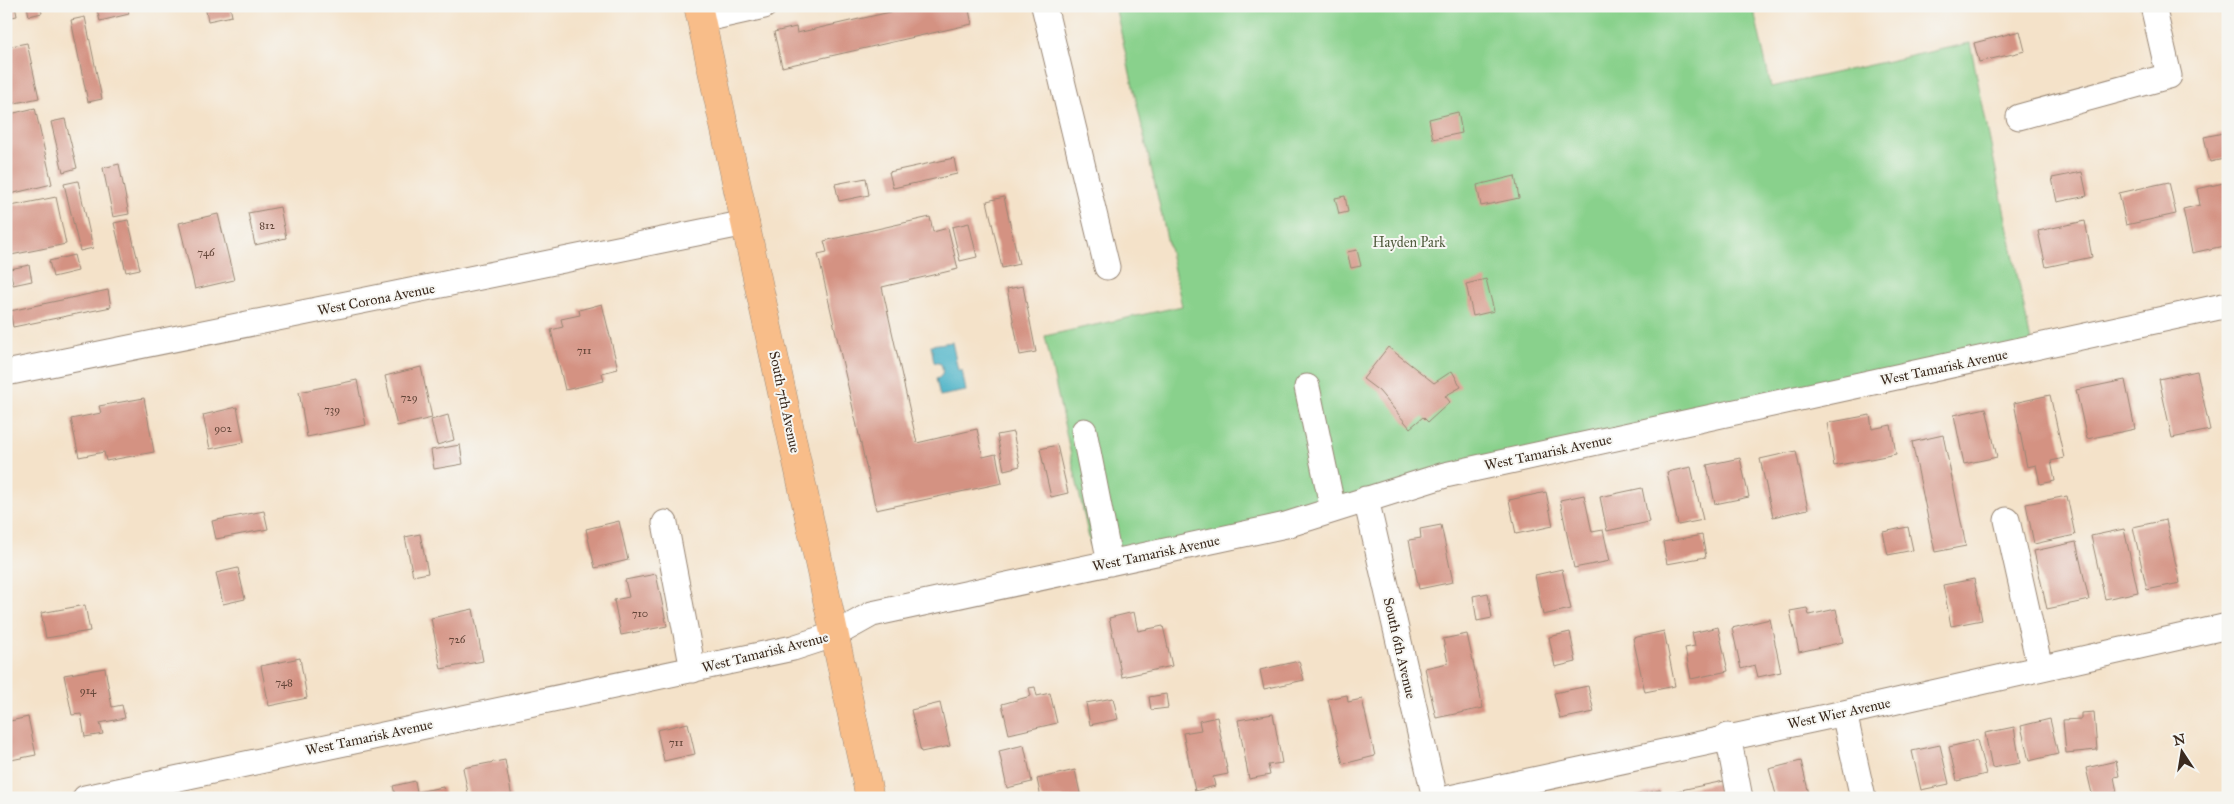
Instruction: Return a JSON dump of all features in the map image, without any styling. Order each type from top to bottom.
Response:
[{"type":"main road","name":"South 7th Avenue","points":[[700,13],[870,798]]},
{"type":"street","points":[[700,13],[764,6]]},
{"type":"street","points":[[1044,6],[1108,267]]},
{"type":"street","points":[[2018,118],[2169,76],[2154,6]]},
{"type":"street","name":"West Corona Avenue","points":[[6,373],[746,223]]},
{"type":"street","name":"West Tamarisk Avenue","points":[[85,798],[491,710],[793,648],[836,634],[872,614],[1286,525],[1445,475],[2228,305]]},
{"type":"street","points":[[1307,387],[1333,510]]},
{"type":"street","points":[[1084,431],[1110,563]]},
{"type":"street","name":"South 6th Avenue","points":[[1366,499],[1435,798]]},
{"type":"street","points":[[2007,520],[2040,668]]},
{"type":"street","points":[[665,523],[692,670]]},
{"type":"street","name":"West Wier Avenue","points":[[1450,798],[1728,736],[1844,713],[2228,626]]},
{"type":"street","points":[[1844,713],[1862,798]]},
{"type":"street","points":[[1728,736],[1740,798]]},
{"type":"green space","name":"Hayden Park","points":[[1115,6],[1753,6],[1771,87],[1970,43],[2032,347],[1095,566],[1045,336],[1182,306]]},
{"type":"water","points":[[952,342],[958,370],[962,370],[966,391],[940,396],[936,379],[942,375],[942,368],[941,364],[934,362],[931,345]]},
{"type":"building","points":[[6,6],[15,6],[17,16],[6,18]]},
{"type":"building","points":[[27,6],[40,6],[42,13],[29,16]]},
{"type":"building","points":[[96,6],[127,6],[129,14],[100,21]]},
{"type":"building","points":[[205,6],[230,6],[232,16],[208,21]]},
{"type":"building","points":[[917,6],[968,6],[972,24],[782,67],[774,32],[796,27],[797,33]]},
{"type":"building","points":[[85,17],[102,99],[88,102],[71,20]]},
{"type":"building","points":[[2020,31],[2025,51],[1979,62],[1974,43]]},
{"type":"building","points":[[27,43],[39,98],[6,105],[6,47]]},
{"type":"building","points":[[35,108],[52,184],[6,195],[6,115]]},
{"type":"building","points":[[1458,112],[1462,133],[1433,139],[1429,119]]},
{"type":"building","points":[[65,119],[77,168],[63,172],[51,122]]},
{"type":"building","points":[[2228,132],[2228,158],[2210,162],[2204,137]]},
{"type":"building","points":[[954,158],[957,174],[893,188],[889,172]]},
{"type":"building","points":[[119,164],[129,214],[113,217],[103,168]]},
{"type":"building","points":[[2082,172],[2087,196],[2057,202],[2052,178]]},
{"type":"building","points":[[1515,176],[1519,198],[1481,206],[1477,185]]},
{"type":"building","points":[[866,178],[869,195],[839,201],[835,184]]},
{"type":"building","points":[[78,181],[93,248],[80,251],[64,184]]},
{"type":"building","points":[[2169,182],[2176,214],[2126,225],[2119,193]]},
{"type":"building","points":[[2228,182],[2228,245],[2192,253],[2183,209],[2200,205],[2197,189]]},
{"type":"building","points":[[1345,196],[1348,212],[1339,214],[1335,198]]},
{"type":"building","points":[[56,197],[66,244],[6,256],[6,207]]},
{"type":"building","points":[[1004,197],[1019,264],[1002,268],[987,201]]},
{"type":"building","points":[[280,207],[286,238],[255,245],[248,213]]},
{"type":"building","points":[[218,214],[234,280],[195,289],[179,223]]},
{"type":"building","points":[[930,217],[933,232],[948,228],[958,269],[882,287],[917,443],[977,429],[983,457],[996,454],[1002,483],[876,510],[818,254],[827,252],[824,241]]},
{"type":"building","points":[[128,220],[140,269],[126,272],[114,223]]},
{"type":"building","points":[[2085,221],[2092,257],[2046,267],[2038,231]]},
{"type":"building","points":[[969,223],[977,257],[960,261],[952,227]]},
{"type":"building","points":[[1357,250],[1361,266],[1351,268],[1347,252]]},
{"type":"building","points":[[74,255],[78,271],[53,277],[49,261]]},
{"type":"building","points":[[29,265],[32,281],[13,285],[10,269]]},
{"type":"building","points":[[1486,279],[1494,311],[1473,316],[1466,284]]},
{"type":"building","points":[[1023,286],[1036,352],[1020,355],[1007,289]]},
{"type":"building","points":[[108,290],[111,307],[13,327],[10,311]]},
{"type":"building","points":[[602,304],[618,369],[602,373],[604,381],[565,390],[551,330],[563,327],[561,319],[580,315],[579,310]]},
{"type":"building","points":[[1388,347],[1434,383],[1452,371],[1461,387],[1445,396],[1450,402],[1428,422],[1423,417],[1410,428],[1379,391],[1363,379]]},
{"type":"building","points":[[421,367],[432,418],[397,426],[385,376]]},
{"type":"building","points":[[2197,371],[2210,430],[2172,438],[2159,379]]},
{"type":"building","points":[[357,380],[366,425],[307,437],[299,392]]},
{"type":"building","points":[[2125,380],[2135,429],[2087,439],[2076,390]]},
{"type":"building","points":[[2050,395],[2064,458],[2051,461],[2055,481],[2040,484],[2036,465],[2027,467],[2014,403]]},
{"type":"building","points":[[144,398],[154,452],[106,461],[104,452],[79,457],[71,419],[101,413],[99,406]]},
{"type":"building","points":[[237,407],[244,442],[210,449],[203,415]]},
{"type":"building","points":[[1986,408],[1997,457],[1964,464],[1954,415]]},
{"type":"building","points":[[448,415],[454,440],[437,445],[431,420]]},
{"type":"building","points":[[1870,415],[1872,429],[1891,425],[1896,454],[1834,466],[1827,423]]},
{"type":"building","points":[[1013,432],[1020,466],[1004,470],[997,435]]},
{"type":"building","points":[[1943,435],[1966,546],[1935,552],[1912,442]]},
{"type":"building","points":[[460,445],[463,464],[434,469],[431,450]]},
{"type":"building","points":[[1057,445],[1068,493],[1051,497],[1040,449]]},
{"type":"building","points":[[1796,451],[1808,509],[1773,517],[1760,459]]},
{"type":"building","points":[[1740,458],[1749,497],[1715,504],[1707,465]]},
{"type":"building","points":[[1691,467],[1703,520],[1678,525],[1667,472]]},
{"type":"building","points":[[1642,488],[1649,522],[1607,531],[1600,497]]},
{"type":"building","points":[[1546,492],[1553,526],[1516,534],[1509,500]]},
{"type":"building","points":[[1584,495],[1592,532],[1603,530],[1610,561],[1574,568],[1560,500]]},
{"type":"building","points":[[2067,496],[2075,535],[2034,544],[2026,504]]},
{"type":"building","points":[[264,511],[268,529],[216,539],[212,521]]},
{"type":"building","points":[[2166,520],[2180,583],[2147,590],[2133,527]]},
{"type":"building","points":[[619,521],[628,560],[595,568],[586,529]]},
{"type":"building","points":[[1441,525],[1453,582],[1419,589],[1409,540],[1421,538],[1420,529]]},
{"type":"building","points":[[1908,527],[1913,550],[1888,555],[1883,532]]},
{"type":"building","points":[[2124,529],[2138,592],[2105,599],[2091,536]]},
{"type":"building","points":[[420,534],[428,573],[413,576],[405,537]]},
{"type":"building","points":[[1702,535],[1706,557],[1667,564],[1663,542]]},
{"type":"building","points":[[2076,542],[2089,600],[2047,609],[2034,551]]},
{"type":"building","points":[[238,568],[245,599],[223,604],[216,573]]},
{"type":"building","points":[[1562,569],[1571,609],[1543,615],[1535,575]]},
{"type":"building","points":[[656,574],[667,626],[621,635],[614,600],[629,597],[625,580]]},
{"type":"building","points":[[1974,579],[1982,620],[1951,626],[1943,585]]},
{"type":"building","points":[[1488,593],[1492,618],[1477,621],[1473,596]]},
{"type":"building","points":[[85,605],[90,631],[46,638],[41,613]]},
{"type":"building","points":[[1807,608],[1809,615],[1836,609],[1843,642],[1799,652],[1790,611]]},
{"type":"building","points":[[473,609],[483,661],[441,669],[431,618]]},
{"type":"building","points":[[1134,612],[1138,631],[1163,626],[1172,666],[1122,677],[1109,618]]},
{"type":"building","points":[[1770,619],[1781,672],[1758,677],[1755,665],[1741,669],[1732,628]]},
{"type":"building","points":[[1718,627],[1728,671],[1691,679],[1685,648],[1695,646],[1692,633]]},
{"type":"building","points":[[1664,631],[1675,686],[1645,692],[1633,638]]},
{"type":"building","points":[[1570,632],[1576,662],[1555,667],[1549,637]]},
{"type":"building","points":[[1467,634],[1483,708],[1436,718],[1425,668],[1448,663],[1443,639]]},
{"type":"building","points":[[300,658],[307,698],[269,706],[261,666]]},
{"type":"building","points":[[1299,661],[1304,680],[1264,689],[1260,670]]},
{"type":"building","points":[[105,668],[112,707],[122,705],[125,718],[100,723],[103,734],[85,737],[81,714],[72,715],[64,675]]},
{"type":"building","points":[[1588,686],[1594,712],[1560,719],[1554,693]]},
{"type":"building","points":[[1035,687],[1037,696],[1050,693],[1057,723],[1009,734],[1002,704],[1031,696],[1029,688]]},
{"type":"building","points":[[1166,694],[1168,708],[1151,710],[1149,697]]},
{"type":"building","points":[[1347,695],[1348,702],[1362,699],[1375,756],[1343,764],[1328,699]]},
{"type":"building","points":[[1113,698],[1118,719],[1090,725],[1086,703]]},
{"type":"building","points":[[940,703],[950,746],[921,752],[911,710]]},
{"type":"building","points":[[2094,712],[2097,750],[2066,753],[2063,720],[2081,719],[2081,713]]},
{"type":"building","points":[[1273,714],[1282,763],[1268,765],[1270,775],[1249,779],[1238,720]]},
{"type":"building","points":[[28,717],[36,755],[6,761],[6,722]]},
{"type":"building","points":[[1217,717],[1228,774],[1213,777],[1215,786],[1195,791],[1183,733],[1201,730],[1199,721]]},
{"type":"building","points":[[2050,719],[2058,754],[2029,761],[2021,726]]},
{"type":"building","points":[[688,723],[695,754],[664,761],[657,730]]},
{"type":"building","points":[[2014,727],[2020,763],[1992,768],[1985,733]]},
{"type":"building","points":[[1977,740],[1986,774],[1957,781],[1949,747]]},
{"type":"building","points":[[1024,745],[1032,782],[1007,788],[999,751]]},
{"type":"building","points":[[1940,745],[1949,784],[1921,790],[1912,751]]},
{"type":"building","points":[[505,760],[512,798],[469,798],[463,768]]},
{"type":"building","points":[[1801,761],[1809,794],[1794,798],[1777,798],[1769,769]]},
{"type":"building","points":[[2116,761],[2119,776],[2114,777],[2117,792],[2093,798],[2086,768]]},
{"type":"building","points":[[1075,770],[1081,798],[1041,798],[1037,779]]},
{"type":"building","points":[[415,781],[417,792],[443,787],[445,798],[396,798],[393,786]]},
{"type":"building","points":[[1724,781],[1728,798],[1677,798],[1676,791]]},
{"type":"building","points":[[1660,790],[1662,798],[1630,798],[1630,797]]}]
